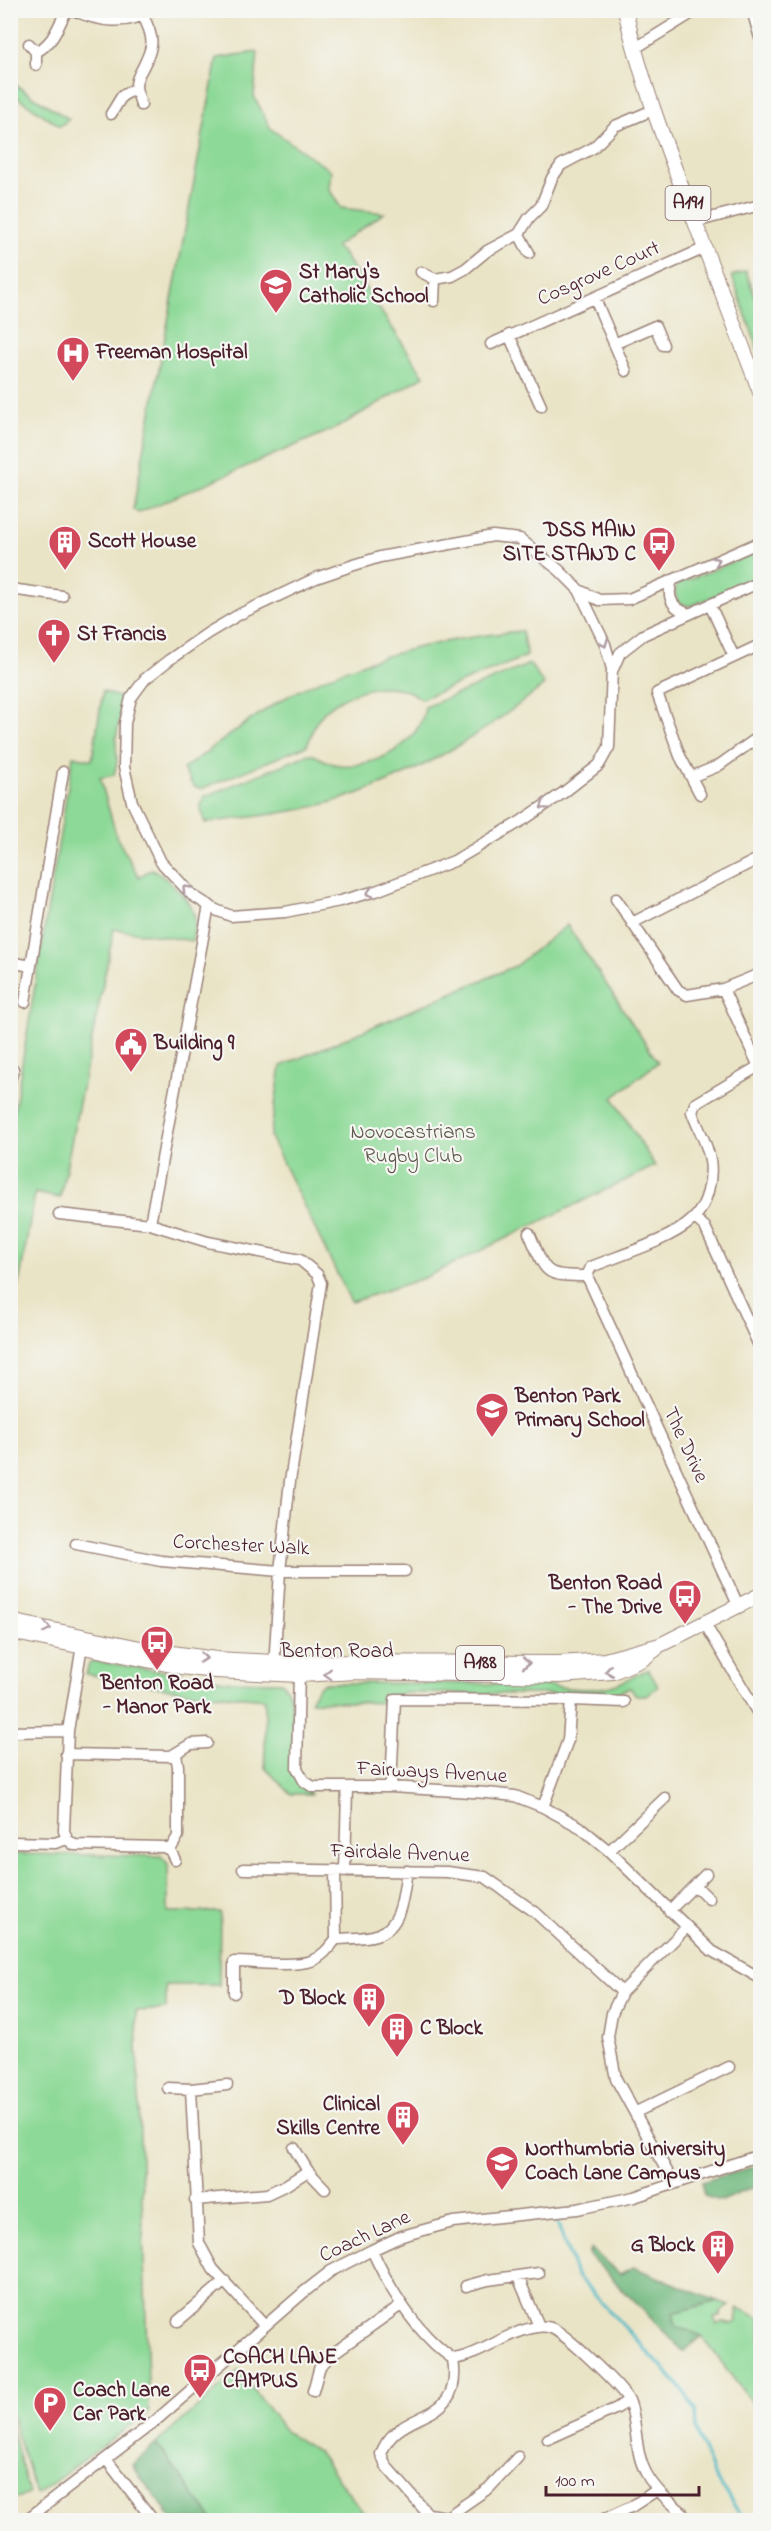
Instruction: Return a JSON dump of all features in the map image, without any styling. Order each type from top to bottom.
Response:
[{"type":"main road","name":"A191","points":[[625,10],[652,110],[760,392]]},
{"type":"main road","name":"Benton Road","points":[[10,1632],[274,1668],[558,1663],[604,1660],[660,1645],[760,1595]]},
{"type":"main road","name":"Benton Road","points":[[10,1621],[82,1642]]},
{"type":"street","points":[[36,65],[33,48],[51,41],[67,10]]},
{"type":"street","points":[[73,10],[103,21],[119,21],[147,13],[153,42],[136,88],[141,105]]},
{"type":"street","points":[[634,50],[697,10]]},
{"type":"street","points":[[752,10],[760,38]]},
{"type":"street","points":[[111,114],[122,96],[136,88]]},
{"type":"street","points":[[421,272],[435,279],[452,276],[465,269],[487,251],[519,234],[529,218],[542,206],[552,178],[561,165],[593,148],[615,126],[652,110]]},
{"type":"street","points":[[695,222],[760,205]]},
{"type":"street","points":[[519,234],[529,253]]},
{"type":"street","name":"Cosgrove Court","points":[[491,344],[705,248]]},
{"type":"street","points":[[435,279],[435,301]]},
{"type":"street","points":[[595,298],[626,371]]},
{"type":"street","points":[[614,344],[655,326],[663,345]]},
{"type":"street","points":[[509,335],[541,406]]},
{"type":"street","points":[[493,536],[520,539],[560,570],[579,590],[605,644],[612,669],[609,747],[599,765],[563,793],[454,861],[376,891],[290,911],[231,916],[192,895],[161,862],[132,802],[124,767],[125,723],[132,698],[145,679],[208,633],[277,595],[351,566],[423,548],[493,536]]},
{"type":"street","points":[[579,590],[599,600],[629,599],[760,542]]},
{"type":"street","points":[[672,580],[669,589],[671,602],[689,615]]},
{"type":"street","points":[[612,669],[620,652],[643,635],[760,582]]},
{"type":"street","points":[[10,589],[62,596]]},
{"type":"street","points":[[710,605],[734,657]]},
{"type":"street","points":[[700,794],[680,756],[657,693],[760,645]]},
{"type":"street","points":[[691,777],[718,766],[760,736]]},
{"type":"street","points":[[25,1002],[63,772]]},
{"type":"street","points":[[632,923],[760,858]]},
{"type":"street","points":[[616,899],[678,990],[687,995],[723,989],[760,974]]},
{"type":"street","points":[[150,1224],[209,905]]},
{"type":"street","points":[[10,962],[31,966]]},
{"type":"street","points":[[529,1233],[545,1269],[558,1276],[587,1276],[591,1267],[681,1230],[694,1218],[708,1190],[711,1177],[705,1139],[692,1112],[695,1104],[760,1067],[723,989]]},
{"type":"street","points":[[10,1081],[12,1069]]},
{"type":"street","points":[[59,1214],[150,1224],[208,1242],[300,1260],[317,1274],[321,1283],[319,1304],[290,1481],[280,1571],[274,1668]]},
{"type":"street","points":[[694,1218],[705,1227],[760,1348]]},
{"type":"street","name":"The Drive","points":[[587,1276],[739,1607]]},
{"type":"street","name":"Corchester Walk","points":[[76,1544],[161,1561],[280,1571],[405,1571]]},
{"type":"street","points":[[705,1624],[760,1717]]},
{"type":"street","points":[[82,1642],[66,1754],[64,1831],[67,1839],[74,1845],[159,1846],[172,1855],[178,1836],[176,1755]]},
{"type":"street","name":"Fairways Avenue","points":[[299,1668],[297,1768],[304,1780],[314,1787],[391,1787],[515,1796],[543,1807],[579,1827],[609,1851],[712,1951],[760,1978]]},
{"type":"street","points":[[391,1787],[395,1699],[624,1702]]},
{"type":"street","points":[[543,1807],[568,1740],[570,1700]]},
{"type":"street","points":[[10,1732],[68,1731]]},
{"type":"street","points":[[66,1754],[176,1755],[191,1744],[207,1743]]},
{"type":"street","points":[[234,1993],[234,1962],[298,1963],[312,1961],[327,1952],[336,1939],[347,1788]]},
{"type":"street","points":[[609,1851],[665,1798]]},
{"type":"street","points":[[10,1842],[55,1843],[67,1839]]},
{"type":"street","name":"Fairdale Avenue","points":[[243,1869],[447,1872],[485,1877],[535,1912],[622,1992]]},
{"type":"street","points":[[336,1939],[380,1934],[394,1924],[401,1908],[407,1871]]},
{"type":"street","points":[[669,1911],[706,1874]]},
{"type":"street","points":[[695,1885],[709,1899]]},
{"type":"street","points":[[674,2184],[616,2079],[608,2037],[612,2013],[622,1992],[686,1928]]},
{"type":"street","points":[[636,2112],[729,2067]]},
{"type":"street","points":[[168,2088],[226,2085]]},
{"type":"street","points":[[190,2088],[199,2243],[213,2269],[264,2325]]},
{"type":"street","points":[[294,2148],[308,2171],[326,2189]]},
{"type":"street","name":"Coach Lane","points":[[27,2520],[190,2391],[264,2325],[331,2271],[372,2250],[402,2236],[453,2222],[577,2209],[634,2197],[760,2155]]},
{"type":"street","points":[[195,2200],[267,2194],[286,2186],[308,2171]]},
{"type":"street","points":[[372,2250],[386,2282],[401,2305],[443,2352],[453,2359],[465,2358],[508,2337],[539,2326],[552,2328],[563,2335],[619,2386],[629,2400],[636,2425],[638,2453],[646,2473],[657,2490],[683,2513]]},
{"type":"street","points":[[466,2286],[488,2280],[539,2273]]},
{"type":"street","points":[[518,2277],[539,2326]]},
{"type":"street","points":[[178,2321],[225,2281]]},
{"type":"street","points":[[313,2391],[320,2366],[335,2352],[401,2305]]},
{"type":"street","points":[[453,2359],[456,2377],[453,2391],[444,2404],[415,2419],[385,2443],[381,2454],[386,2466],[428,2514],[447,2517],[489,2488],[518,2457]]},
{"type":"street","points":[[548,2439],[617,2408],[629,2400]]},
{"type":"street","points":[[106,2459],[153,2520]]},
{"type":"street","points":[[602,2520],[631,2507],[657,2490]]},
{"type":"green space","points":[[258,52],[254,96],[271,129],[331,171],[329,189],[341,208],[384,213],[335,247],[342,252],[424,376],[338,427],[138,513],[133,509],[217,58]]},
{"type":"green space","points":[[10,82],[69,119],[60,126],[11,93]]},
{"type":"green space","points":[[746,271],[760,311],[760,355],[732,276]]},
{"type":"green space","points":[[760,551],[760,577],[691,606],[677,603],[675,590],[678,584]]},
{"type":"green space","points":[[522,631],[527,656],[421,699],[410,692],[396,688],[383,687],[354,693],[341,699],[320,717],[306,746],[201,789],[193,786],[183,769],[272,706],[341,671],[430,645]]},
{"type":"green space","points":[[530,664],[544,685],[494,723],[415,770],[358,794],[313,807],[205,823],[200,805],[204,797],[309,754],[339,765],[367,763],[381,758],[405,743],[415,732],[422,720],[425,707]]},
{"type":"green space","points":[[103,691],[123,699],[116,740],[117,762],[114,775],[100,778],[117,838],[139,877],[152,869],[172,884],[184,897],[193,911],[195,927],[192,941],[114,929],[60,1198],[35,1193],[11,1329],[11,1130],[73,756],[92,760]]},
{"type":"green space","name":"Novocastrians Rugby Club","points":[[567,925],[658,1062],[613,1098],[655,1166],[424,1278],[351,1302],[270,1137],[281,1066],[515,966]]},
{"type":"green space","points":[[94,1661],[226,1681],[282,1682],[289,1692],[293,1712],[293,1762],[302,1784],[311,1794],[291,1794],[265,1768],[265,1699],[181,1691],[86,1674],[89,1664]]},
{"type":"green space","points":[[648,1669],[658,1686],[647,1695],[636,1695],[630,1688],[611,1695],[402,1693],[389,1703],[310,1701],[318,1687],[326,1683],[528,1684],[588,1689],[617,1684]]},
{"type":"green space","points":[[10,1854],[161,1856],[168,1864],[168,1912],[220,1912],[219,1985],[166,1985],[166,2009],[136,2011],[149,2412],[36,2495],[10,2410]]},
{"type":"green space","points":[[760,2165],[760,2184],[721,2201],[704,2196],[701,2182]]},
{"type":"green space","points":[[591,2249],[620,2274],[633,2267],[717,2301],[673,2313],[676,2326],[702,2336],[683,2351],[588,2254]]},
{"type":"green space","points":[[717,2301],[730,2305],[721,2311],[721,2315],[714,2318],[717,2325],[723,2322],[731,2325],[736,2323],[738,2308],[760,2318],[760,2414],[702,2336],[676,2326],[673,2313]]},
{"type":"green space","points":[[239,2370],[285,2431],[317,2451],[369,2520],[213,2520],[156,2444]]},
{"type":"green space","points":[[11,2424],[29,2494],[13,2499],[10,2492]]},
{"type":"green space","points":[[156,2444],[213,2520],[173,2520],[132,2465]]},
{"type":"waterway","points":[[557,2222],[576,2275],[684,2391],[695,2411],[696,2429],[713,2474],[744,2520]]},
{"type":"place","name":"St Mary's Catholic School","points":[[276,314]]},
{"type":"place","name":"Freeman Hospital","points":[[73,382]]},
{"type":"place","name":"Scott House","points":[[65,571]]},
{"type":"place","name":"DSS MAIN SITE STAND C","points":[[659,572]]},
{"type":"place","name":"St Francis","points":[[54,664]]},
{"type":"place","name":"Building 9","points":[[131,1073]]},
{"type":"place","name":"Benton Park Primary School","points":[[492,1438]]},
{"type":"place","name":"Benton Road - The Drive","points":[[685,1625]]},
{"type":"place","name":"Benton Road - Manor Park","points":[[157,1671]]},
{"type":"place","name":"D Block","points":[[369,2028]]},
{"type":"place","name":"C Block","points":[[397,2058]]},
{"type":"place","name":"Clinical Skills Centre","points":[[403,2146]]},
{"type":"place","name":"Northumbria University Coach Lane Campus","points":[[502,2191]]},
{"type":"place","name":"G Block","points":[[718,2275]]},
{"type":"place","name":"COACH LANE CAMPUS","points":[[200,2399]]},
{"type":"place","name":"Coach Lane Car Park","points":[[50,2432]]}]
